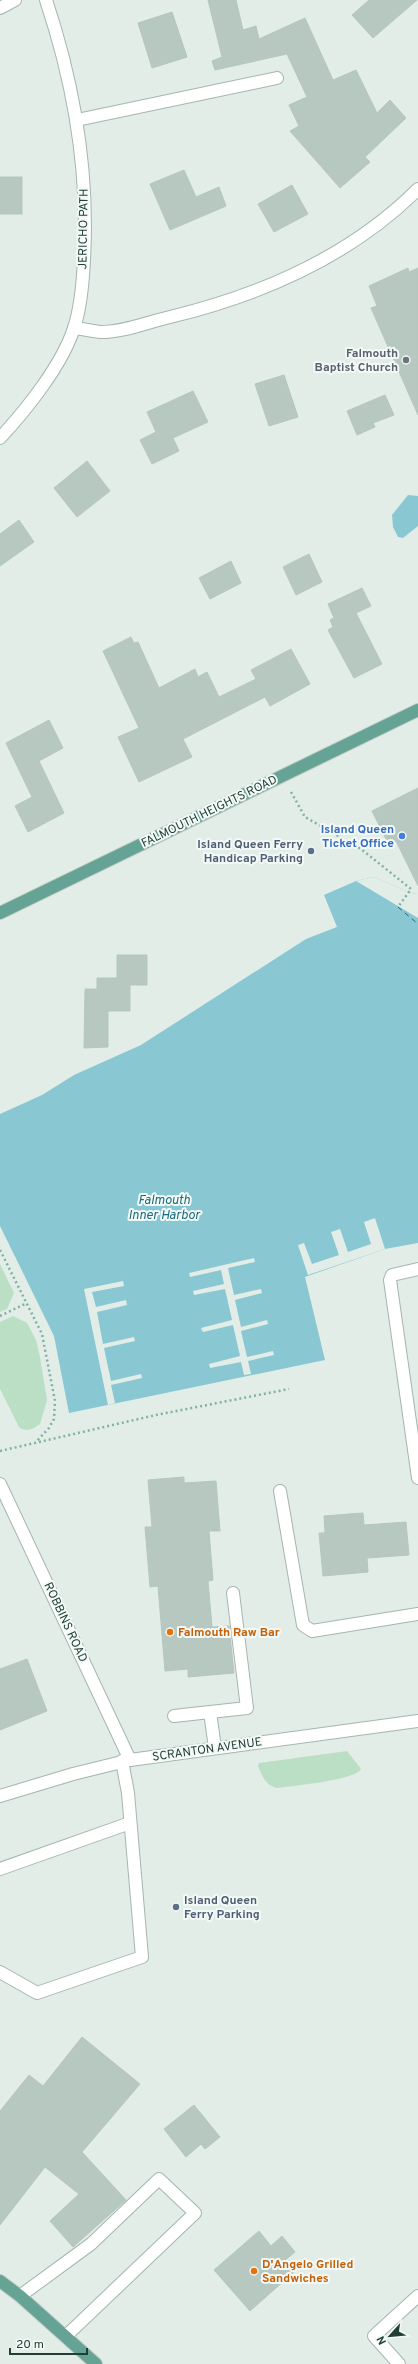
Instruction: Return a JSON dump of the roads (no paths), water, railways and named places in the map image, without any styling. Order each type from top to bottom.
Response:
[{"type":"main road","name":"FALMOUTH HEIGHTS ROAD","points":[[0,913],[418,710]]},
{"type":"main road","points":[[0,2281],[20,2296],[96,2364]]},
{"type":"street","points":[[0,8],[15,0]]},
{"type":"street","name":"JERICHO PATH","points":[[0,438],[57,364],[74,328],[83,275],[86,213],[77,120],[72,92],[46,0]]},
{"type":"street","points":[[77,120],[276,78]]},
{"type":"street","points":[[74,328],[102,332],[119,330],[210,307],[253,292],[294,274],[348,245],[382,221],[418,190]]},
{"type":"street","points":[[418,1269],[396,1272],[392,1275],[390,1280],[418,1478]]},
{"type":"street","name":"ROBBINS ROAD","points":[[0,1484],[126,1760],[142,1957],[37,1993],[0,1972]]},
{"type":"street","points":[[280,1491],[303,1625],[306,1629],[312,1631],[418,1614]]},
{"type":"street","points":[[174,1716],[247,1708],[233,1593]]},
{"type":"street","points":[[210,1712],[215,1748]]},
{"type":"street","name":"SCRANTON AVENUE","points":[[0,1796],[126,1760],[418,1721]]},
{"type":"street","points":[[0,1869],[130,1823]]},
{"type":"street","points":[[20,2296],[91,2244],[159,2178],[195,2213],[66,2336]]},
{"type":"street","points":[[399,2364],[374,2336],[418,2296]]},
{"type":"water","points":[[408,495],[418,496],[418,526],[403,538],[398,537],[393,527],[392,515]]},
{"type":"water","name":"Falmouth Inner Harbor","points":[[374,877],[411,893],[418,894],[418,1243],[385,1249],[305,1277],[325,1360],[69,1413],[54,1336],[0,1226],[0,1114],[42,1095],[74,1075],[141,1045],[306,939],[337,927],[324,895],[356,881]]},
{"type":"place","name":"Falmouth Baptist Church","points":[[406,360]]},
{"type":"place","name":"Island Queen Ticket Office","points":[[402,836]]},
{"type":"place","name":"Island Queen Ferry Handicap Parking","points":[[311,851]]},
{"type":"place","name":"Falmouth Raw Bar","points":[[170,1632]]},
{"type":"place","name":"Island Queen Ferry Parking","points":[[176,1907]]},
{"type":"place","name":"D'Angelo Grilled Sandwiches","points":[[254,2271]]}]
